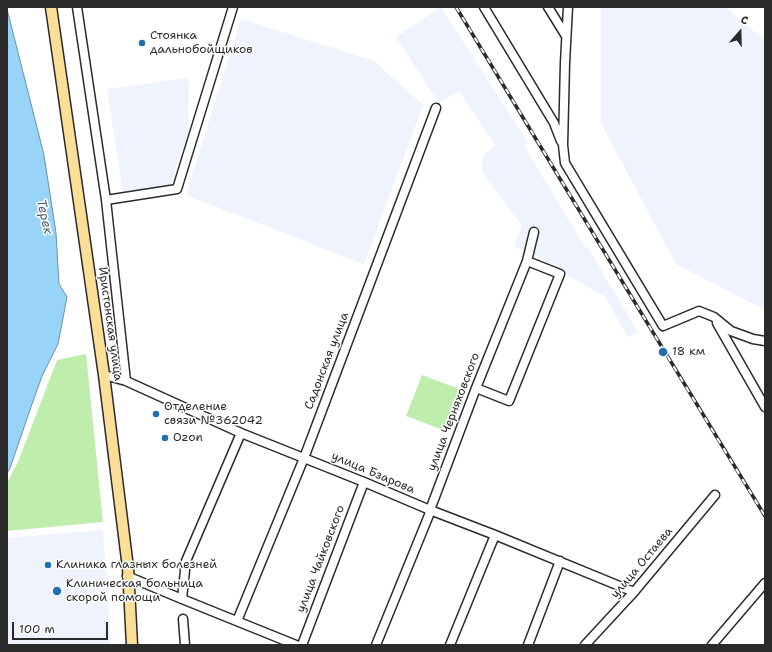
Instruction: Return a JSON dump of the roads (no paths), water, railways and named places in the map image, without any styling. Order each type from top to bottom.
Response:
[{"type":"main road","name":"Иристонская улица","points":[[51,7],[104,375],[128,568],[127,576],[132,645]]},
{"type":"street","points":[[77,7],[106,200],[126,381]]},
{"type":"street","points":[[106,200],[177,189],[234,7]]},
{"type":"street","points":[[484,7],[554,123],[563,145]]},
{"type":"street","points":[[548,7],[566,36]]},
{"type":"street","points":[[568,7],[563,145],[565,163],[663,326],[699,311],[714,317],[731,331],[753,339],[765,341]]},
{"type":"street","name":"Садонская улица","points":[[237,621],[304,458],[436,108]]},
{"type":"street","name":"улица Черняховского","points":[[376,645],[429,516],[476,388],[527,261],[534,232]]},
{"type":"street","points":[[476,388],[509,401],[512,394],[560,274],[527,261]]},
{"type":"street","points":[[714,317],[765,407]]},
{"type":"street","name":"улица Бзарова","points":[[104,375],[126,381],[241,432],[634,592]]},
{"type":"street","points":[[182,599],[186,561],[241,432]]},
{"type":"street","name":"улица Чайковского","points":[[302,645],[364,482]]},
{"type":"street","name":"улица Остаева","points":[[586,645],[634,592],[715,495]]},
{"type":"street","points":[[450,645],[495,535]]},
{"type":"street","points":[[528,645],[560,561]]},
{"type":"street","points":[[127,576],[296,645]]},
{"type":"street","points":[[712,645],[765,583]]},
{"type":"street","points":[[183,619],[185,645]]},
{"type":"water","name":"Терек","points":[[7,9],[44,155],[56,233],[59,284],[67,297],[58,344],[42,376],[7,473]]},
{"type":"railway","points":[[456,7],[765,516]]},
{"type":"place","name":"Стоянка дальнобойщиков","points":[[142,43]]},
{"type":"place","name":"18 км","points":[[663,352]]},
{"type":"place","name":"Отделение связи №362042","points":[[156,414]]},
{"type":"place","name":"Ozon","points":[[165,438]]},
{"type":"place","name":"Клиника глазных болезней","points":[[48,565]]},
{"type":"place","name":"Клиническая больница скорой помощи","points":[[57,591]]}]
